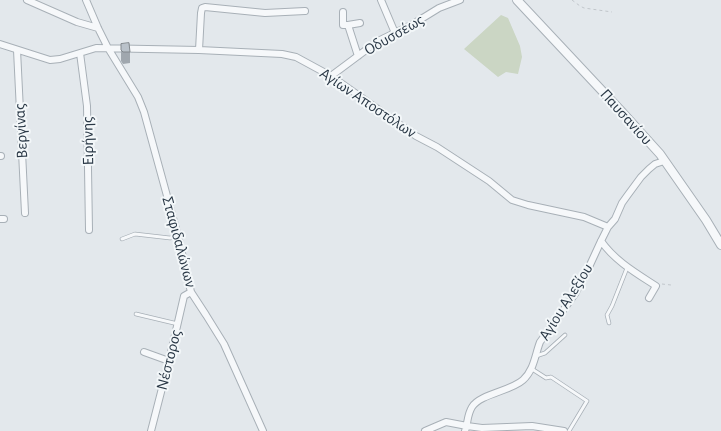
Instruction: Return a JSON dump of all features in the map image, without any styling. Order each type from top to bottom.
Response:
[{"type":"street","points":[[27,0],[77,22],[98,28]]},
{"type":"street","name":"Σταφιδαλώνων","points":[[86,0],[108,48],[138,97],[144,112],[178,236],[191,292],[224,344],[263,431]]},
{"type":"street","points":[[381,0],[394,33]]},
{"type":"street","name":"Οδυσσέως","points":[[331,76],[378,41],[413,24],[439,8],[460,0]]},
{"type":"street","name":"Παυσανίου","points":[[517,0],[621,111],[664,161],[706,220],[721,245]]},
{"type":"street","points":[[199,50],[202,8],[205,7],[265,13],[305,11]]},
{"type":"street","points":[[343,12],[343,25],[360,23]]},
{"type":"street","points":[[348,25],[358,56]]},
{"type":"street","name":"Αγίων Αποστόλων","points":[[0,44],[50,60],[60,59],[96,48],[199,50],[289,55],[303,60],[331,76],[404,128],[437,147],[488,181],[512,200],[584,217],[608,227]]},
{"type":"street","name":"Βεργίνας","points":[[17,50],[25,213]]},
{"type":"street","name":"Ειρήνης","points":[[80,53],[87,106],[89,230]]},
{"type":"street","name":"Αγίου Αλεξίου","points":[[466,429],[468,415],[472,406],[482,399],[522,382],[532,369],[540,342],[575,294],[600,241],[608,227],[615,219],[622,203],[641,177],[655,164],[664,161]]},
{"type":"street","points":[[600,241],[606,249],[628,268],[656,286],[649,298]]},
{"type":"street","name":"Νέστορος","points":[[151,431],[184,296],[191,292]]},
{"type":"street","points":[[144,352],[169,361]]},
{"type":"street","points":[[426,431],[446,422],[466,429],[532,426],[549,430],[564,431]]},
{"type":"lane","points":[[122,238],[135,234],[170,238],[178,236]]},
{"type":"lane","points":[[609,323],[607,315],[628,268]]},
{"type":"lane","points":[[136,314],[178,324]]},
{"type":"lane","name":"Αγίου Αλεξίου","points":[[536,356],[545,353],[565,335]]},
{"type":"lane","points":[[532,369],[546,378],[551,377],[587,401],[569,431]]},
{"type":"path","points":[[572,0],[584,8],[612,12]]},
{"type":"path","points":[[656,286],[661,284],[671,285]]},
{"type":"green space","points":[[501,15],[508,18],[520,46],[522,57],[518,74],[506,72],[498,77],[464,49]]},
{"type":"building","points":[[129,43],[130,52],[123,52],[121,50],[121,44]]}]
